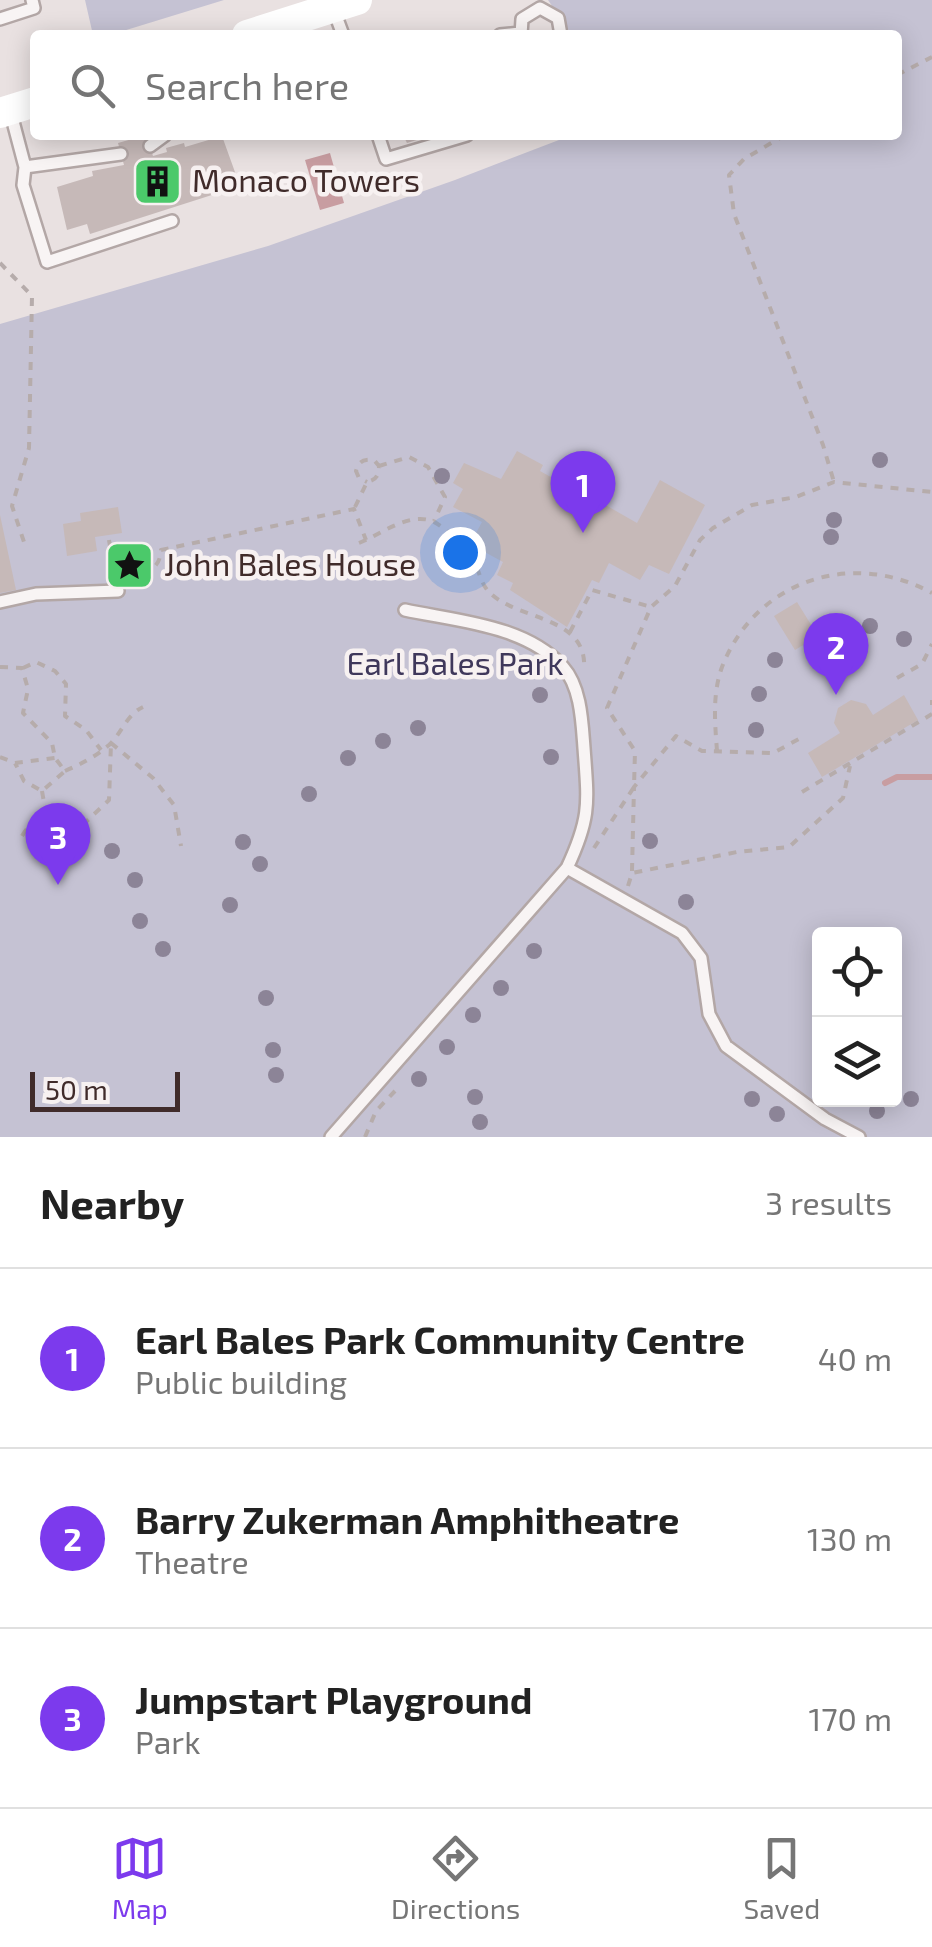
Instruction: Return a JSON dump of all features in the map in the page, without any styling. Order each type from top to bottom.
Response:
[{"type":"main road","points":[[270,30],[344,14]]},
{"type":"lane","points":[[0,18],[34,8],[32,0]]},
{"type":"lane","points":[[521,30],[522,19],[540,8],[558,18],[560,30]]},
{"type":"lane","points":[[15,108],[25,167],[23,185],[47,262],[172,221]]},
{"type":"lane","points":[[150,146],[158,140]]},
{"type":"lane","points":[[380,140],[386,159],[450,140]]},
{"type":"lane","points":[[25,167],[121,154]]},
{"type":"lane","points":[[0,602],[36,594],[118,591]]},
{"type":"lane","points":[[331,1137],[567,868],[584,832],[588,802],[581,707],[564,668],[528,640],[404,610]]},
{"type":"lane","points":[[567,868],[682,933],[701,958],[710,1014],[726,1046],[825,1120],[859,1137]]},
{"type":"path","points":[[902,72],[932,57]]},
{"type":"path","points":[[776,140],[744,159],[729,175],[734,214],[834,482],[932,492]]},
{"type":"path","points":[[0,263],[32,296],[29,448],[12,506],[26,545]]},
{"type":"path","points":[[379,466],[408,457],[428,467],[445,497],[434,521]]},
{"type":"path","points":[[374,460],[380,474],[366,482],[356,471],[358,463],[374,460]]},
{"type":"path","points":[[366,482],[354,509],[366,540]]},
{"type":"path","points":[[140,587],[138,576],[152,570],[160,560],[161,550],[354,509]]},
{"type":"path","points":[[359,543],[400,524],[434,521],[472,557],[487,591],[570,632],[583,652],[585,666],[575,693]]},
{"type":"path","points":[[109,540],[118,591]]},
{"type":"path","points":[[718,751],[714,704],[722,667],[746,627],[778,597],[823,575],[855,571],[902,579],[932,593]]},
{"type":"path","points":[[570,632],[592,590],[652,607]]},
{"type":"path","points":[[898,678],[922,664],[932,644]]},
{"type":"path","points":[[0,666],[22,668],[36,662],[55,671],[66,684],[65,716],[86,730],[101,750]]},
{"type":"path","points":[[22,668],[28,689],[24,713],[52,743],[55,758],[64,771]]},
{"type":"path","points":[[42,791],[64,771],[91,759],[111,743],[132,712],[142,707]]},
{"type":"path","points":[[802,792],[932,714]]},
{"type":"path","points":[[624,900],[632,873],[634,787],[676,736],[702,751],[773,753],[798,739]]},
{"type":"path","points":[[71,836],[109,800],[111,743]]},
{"type":"path","points":[[111,743],[153,778],[174,805],[181,846]]},
{"type":"path","points":[[0,757],[15,763],[55,758]]},
{"type":"path","points":[[15,763],[24,781],[42,791]]},
{"type":"path","points":[[632,873],[737,852],[789,847],[842,798],[850,766]]},
{"type":"path","points":[[42,791],[47,820]]},
{"type":"path","points":[[22,836],[27,827],[47,820],[58,823],[71,836],[69,859]]},
{"type":"green space","points":[[85,0],[224,0],[126,30],[92,30]]},
{"type":"green space","name":"Earl Bales Park","points":[[548,0],[932,0],[932,1137],[0,1137],[0,324],[268,246],[559,140],[902,140],[902,30],[569,30]]},
{"type":"shaded area","points":[[330,153],[344,203],[320,210],[305,160]]},
{"type":"building","name":"Monaco Towers","points":[[148,140],[153,156],[184,143],[185,147],[223,140],[240,186],[90,234],[87,224],[67,230],[57,187],[93,176],[92,171],[124,165],[118,143]]},
{"type":"building","points":[[517,451],[543,465],[540,471],[576,491],[579,483],[605,497],[602,503],[637,523],[660,480],[705,505],[669,574],[649,565],[640,580],[609,563],[599,583],[592,580],[567,627],[510,590],[513,583],[497,575],[503,562],[470,544],[482,522],[453,507],[463,489],[453,483],[464,463],[501,479]]},
{"type":"building","points":[[118,507],[122,533],[95,537],[97,551],[67,556],[63,524],[81,521],[80,513]]},
{"type":"building","points":[[0,515],[16,590],[0,593]]},
{"type":"building","points":[[797,602],[818,636],[795,650],[774,616]]},
{"type":"building","points":[[904,695],[918,720],[822,777],[808,753],[840,733],[834,723],[838,708],[851,700],[866,704],[873,715]]},
{"type":"waterway","points":[[885,783],[897,777],[932,777]]},
{"type":"place","name":"Monaco Towers","points":[[157,181]]},
{"type":"place","name":"Earl Bales Park Community Centre","points":[[583,533]]},
{"type":"place","name":"John Bales House","points":[[129,565]]},
{"type":"place","name":"Barry Zukerman Amphitheatre","points":[[836,695]]},
{"type":"place","name":"Jumpstart Playground","points":[[58,885]]}]
